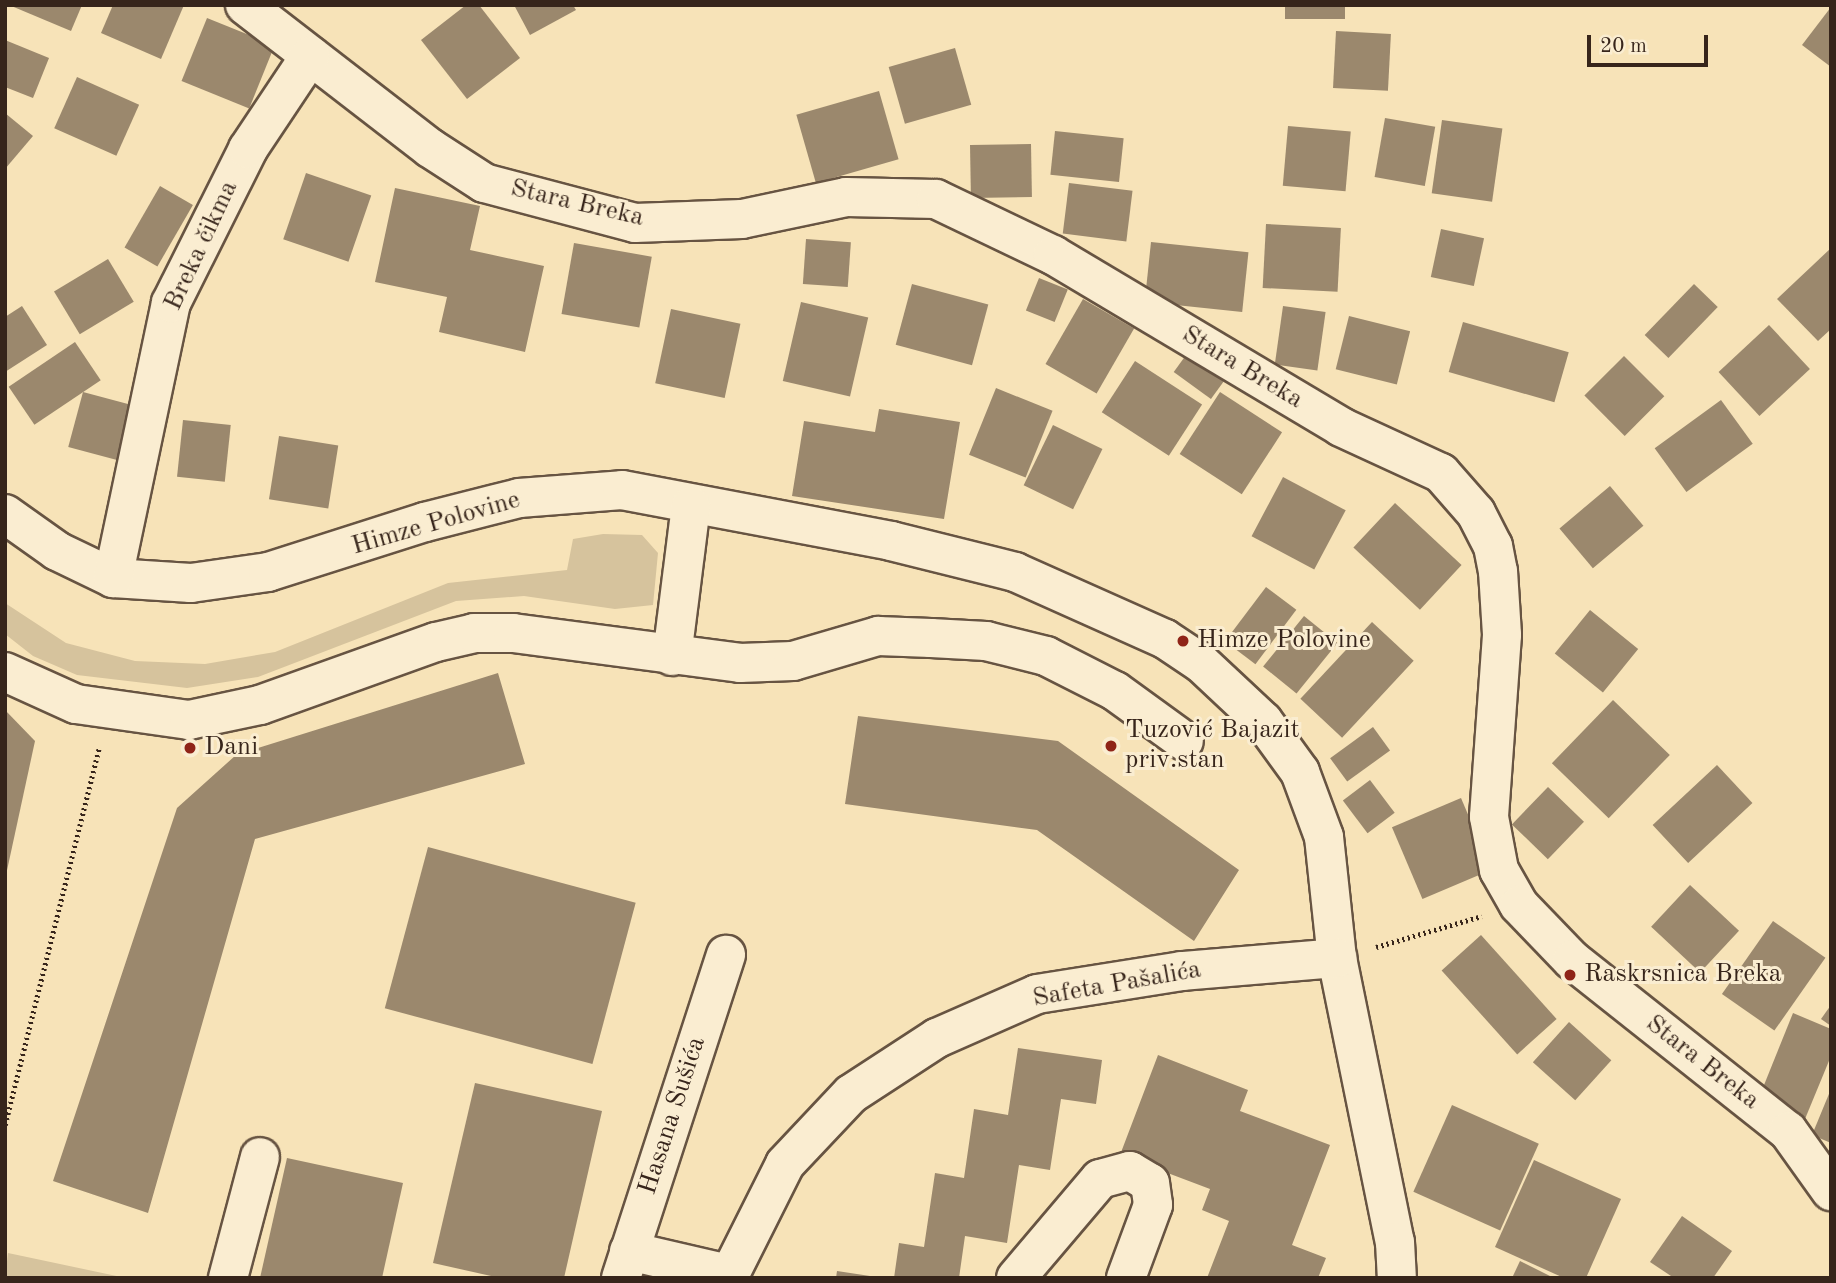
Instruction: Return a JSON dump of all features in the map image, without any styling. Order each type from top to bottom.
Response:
[{"type":"street","name":"Stara Breka","points":[[245,5],[430,148],[484,183],[635,223],[742,219],[846,197],[936,199],[1052,255],[1341,428],[1441,473],[1476,513],[1493,547],[1499,571],[1502,635],[1489,817],[1499,870],[1519,905],[1572,960],[1788,1131],[1831,1191]]},
{"type":"street","name":"Breka čikma","points":[[113,578],[171,303],[248,149],[310,56]]},
{"type":"street","name":"Himze Polovine","points":[[5,514],[57,551],[113,578],[191,583],[268,572],[425,522],[519,498],[622,490],[691,506],[891,541],[1015,572],[1122,617],[1201,663],[1263,721],[1300,772],[1324,837],[1337,958],[1395,1242],[1397,1278]]},
{"type":"street","points":[[672,656],[691,506]]},
{"type":"street","points":[[5,671],[42,692],[108,712],[189,720],[222,716],[436,642],[474,633],[513,633],[740,663],[793,661],[878,636],[986,641],[1046,656],[1115,691],[1184,741]]},
{"type":"street","name":"Hasana Sušića","points":[[625,1264],[726,955]]},
{"type":"street","name":"Safeta Pašalića","points":[[728,1276],[785,1164],[851,1094],[937,1038],[1037,995],[1182,971],[1337,958]]},
{"type":"street","points":[[228,1278],[260,1157]]},
{"type":"street","points":[[1016,1278],[1100,1179],[1130,1171],[1150,1183],[1153,1205],[1126,1278]]},
{"type":"street","points":[[625,1264],[728,1276]]},
{"type":"path","points":[[5,1125],[108,712]]},
{"type":"path","points":[[1337,958],[1519,905]]},
{"type":"shaded area","points":[[603,534],[642,535],[658,553],[653,605],[615,609],[524,596],[456,601],[258,677],[187,688],[77,675],[33,656],[5,634],[5,603],[66,643],[135,661],[205,664],[275,652],[448,583],[567,570],[573,539]]},
{"type":"shaded area","points":[[8,1253],[126,1278],[5,1278]]},
{"type":"building","points":[[9,5],[82,5],[71,31]]},
{"type":"building","points":[[113,5],[184,5],[161,59],[101,33]]},
{"type":"building","points":[[466,5],[479,5],[520,58],[467,99],[421,40]]},
{"type":"building","points":[[514,5],[573,5],[576,10],[530,35]]},
{"type":"building","points":[[1285,5],[1345,5],[1345,19],[1285,19]]},
{"type":"building","points":[[1831,7],[1831,67],[1802,45]]},
{"type":"building","points":[[207,18],[275,45],[249,108],[182,81]]},
{"type":"building","points":[[1336,31],[1391,34],[1388,91],[1333,88]]},
{"type":"building","points":[[5,40],[49,58],[33,98],[5,87]]},
{"type":"building","points":[[955,48],[971,105],[905,124],[889,67]]},
{"type":"building","points":[[77,77],[139,105],[116,156],[54,128]]},
{"type":"building","points":[[879,91],[899,159],[816,183],[796,115]]},
{"type":"building","points":[[5,113],[33,136],[5,169]]},
{"type":"building","points":[[1385,118],[1435,127],[1425,186],[1375,177]]},
{"type":"building","points":[[1442,120],[1502,128],[1492,202],[1432,193]]},
{"type":"building","points":[[1288,126],[1351,131],[1346,191],[1283,186]]},
{"type":"building","points":[[1055,131],[1124,138],[1119,182],[1050,175]]},
{"type":"building","points":[[1031,144],[1032,197],[971,198],[970,145]]},
{"type":"building","points":[[306,173],[371,195],[348,262],[283,239]]},
{"type":"building","points":[[1069,183],[1133,191],[1126,241],[1063,234]]},
{"type":"building","points":[[160,186],[193,205],[157,266],[125,247]]},
{"type":"building","points":[[395,188],[480,206],[470,250],[544,266],[525,352],[439,332],[447,297],[375,282]]},
{"type":"building","points":[[1266,224],[1341,228],[1338,292],[1263,288]]},
{"type":"building","points":[[1441,229],[1484,238],[1474,286],[1431,277]]},
{"type":"building","points":[[806,239],[851,242],[848,287],[803,284]]},
{"type":"building","points":[[1151,242],[1248,252],[1242,312],[1145,302]]},
{"type":"building","points":[[574,243],[652,257],[639,328],[561,314]]},
{"type":"building","points":[[1831,248],[1831,329],[1818,341],[1777,299]]},
{"type":"building","points":[[108,259],[134,302],[80,334],[54,291]]},
{"type":"building","points":[[1039,278],[1068,290],[1055,322],[1026,310]]},
{"type":"building","points":[[912,284],[988,304],[972,365],[896,345]]},
{"type":"building","points":[[1694,284],[1718,307],[1668,358],[1645,335]]},
{"type":"building","points":[[1083,299],[1134,328],[1097,393],[1046,364]]},
{"type":"building","points":[[801,302],[868,318],[850,396],[783,381]]},
{"type":"building","points":[[22,306],[47,345],[5,372],[5,317]]},
{"type":"building","points":[[1283,306],[1326,312],[1317,370],[1275,364]]},
{"type":"building","points":[[671,309],[740,324],[725,398],[655,383]]},
{"type":"building","points":[[1349,316],[1410,331],[1397,385],[1336,369]]},
{"type":"building","points":[[1463,322],[1569,352],[1554,402],[1449,372]]},
{"type":"building","points":[[1769,325],[1810,369],[1759,416],[1719,372]]},
{"type":"building","points":[[75,342],[101,380],[34,425],[9,387]]},
{"type":"building","points":[[1189,351],[1226,378],[1211,399],[1174,372]]},
{"type":"building","points":[[1624,356],[1664,396],[1625,436],[1584,396]]},
{"type":"building","points":[[1135,361],[1202,405],[1169,456],[1102,412]]},
{"type":"building","points":[[996,388],[1053,411],[1026,478],[969,455]]},
{"type":"building","points":[[83,392],[144,408],[129,463],[68,447]]},
{"type":"building","points":[[1220,392],[1282,432],[1242,494],[1180,454]]},
{"type":"building","points":[[1721,400],[1753,444],[1686,492],[1655,448]]},
{"type":"building","points":[[879,409],[960,422],[944,519],[792,496],[804,421],[875,432]]},
{"type":"building","points":[[183,420],[231,425],[225,482],[177,477]]},
{"type":"building","points":[[1053,425],[1102,449],[1073,509],[1024,485]]},
{"type":"building","points":[[279,436],[338,445],[328,509],[269,499]]},
{"type":"building","points":[[1283,477],[1346,510],[1314,569],[1252,536]]},
{"type":"building","points":[[1610,486],[1643,526],[1593,568],[1559,528]]},
{"type":"building","points":[[1395,503],[1462,565],[1420,610],[1353,548]]},
{"type":"building","points":[[1266,587],[1296,610],[1255,664],[1225,641]]},
{"type":"building","points":[[1590,610],[1638,649],[1603,693],[1555,654]]},
{"type":"building","points":[[1304,616],[1337,643],[1297,694],[1263,667]]},
{"type":"building","points":[[1372,622],[1414,661],[1342,738],[1300,699]]},
{"type":"building","points":[[498,673],[525,764],[255,839],[148,1213],[53,1181],[177,808],[236,755]]},
{"type":"building","points":[[1613,700],[1670,755],[1609,818],[1552,763]]},
{"type":"building","points":[[5,710],[35,741],[6,875],[5,875]]},
{"type":"building","points":[[858,716],[1058,741],[1239,870],[1194,941],[1037,830],[845,804]]},
{"type":"building","points":[[1373,727],[1390,750],[1347,782],[1330,758]]},
{"type":"building","points":[[1717,765],[1752,803],[1688,863],[1653,825]]},
{"type":"building","points":[[1370,780],[1395,813],[1368,833],[1343,800]]},
{"type":"building","points":[[1548,787],[1584,822],[1548,859],[1512,824]]},
{"type":"building","points":[[1461,798],[1491,870],[1422,899],[1392,827]]},
{"type":"building","points":[[428,847],[636,903],[592,1064],[385,1008]]},
{"type":"building","points":[[1690,885],[1739,931],[1700,972],[1651,927]]},
{"type":"building","points":[[1773,921],[1825,958],[1774,1031],[1722,994]]},
{"type":"building","points":[[1481,935],[1557,1019],[1517,1054],[1442,970]]},
{"type":"building","points":[[1831,1005],[1831,1026],[1821,1019]]},
{"type":"building","points":[[1793,1013],[1831,1029],[1831,1056],[1805,1119],[1758,1100]]},
{"type":"building","points":[[1569,1022],[1611,1060],[1575,1100],[1533,1062]]},
{"type":"building","points":[[1018,1048],[1102,1060],[1096,1104],[1061,1099],[1050,1170],[1019,1165],[1007,1243],[965,1236],[959,1278],[894,1278],[899,1243],[924,1247],[935,1173],[964,1178],[974,1109],[1008,1115]]},
{"type":"building","points":[[1158,1055],[1248,1090],[1240,1111],[1330,1145],[1292,1245],[1326,1258],[1318,1278],[1207,1278],[1229,1221],[1202,1210],[1210,1189],[1120,1155]]},
{"type":"building","points":[[475,1083],[602,1111],[564,1278],[500,1278],[433,1263]]},
{"type":"building","points":[[1831,1089],[1831,1143],[1812,1135]]},
{"type":"building","points":[[1452,1105],[1539,1144],[1500,1230],[1413,1192]]},
{"type":"building","points":[[287,1158],[403,1183],[382,1278],[260,1278]]},
{"type":"building","points":[[1534,1160],[1621,1199],[1586,1278],[1564,1278],[1495,1247]]},
{"type":"building","points":[[1682,1216],[1732,1251],[1713,1278],[1674,1278],[1650,1262]]},
{"type":"building","points":[[1520,1261],[1554,1278],[1512,1278]]},
{"type":"building","points":[[837,1271],[870,1276],[836,1278]]},
{"type":"place","name":"Himze Polovine","points":[[1183,641]]},
{"type":"place","name":"Tuzović Bajazit priv.stan","points":[[1111,746]]},
{"type":"place","name":"Dani","points":[[190,748]]},
{"type":"place","name":"Raskrsnica Breka","points":[[1570,975]]}]
